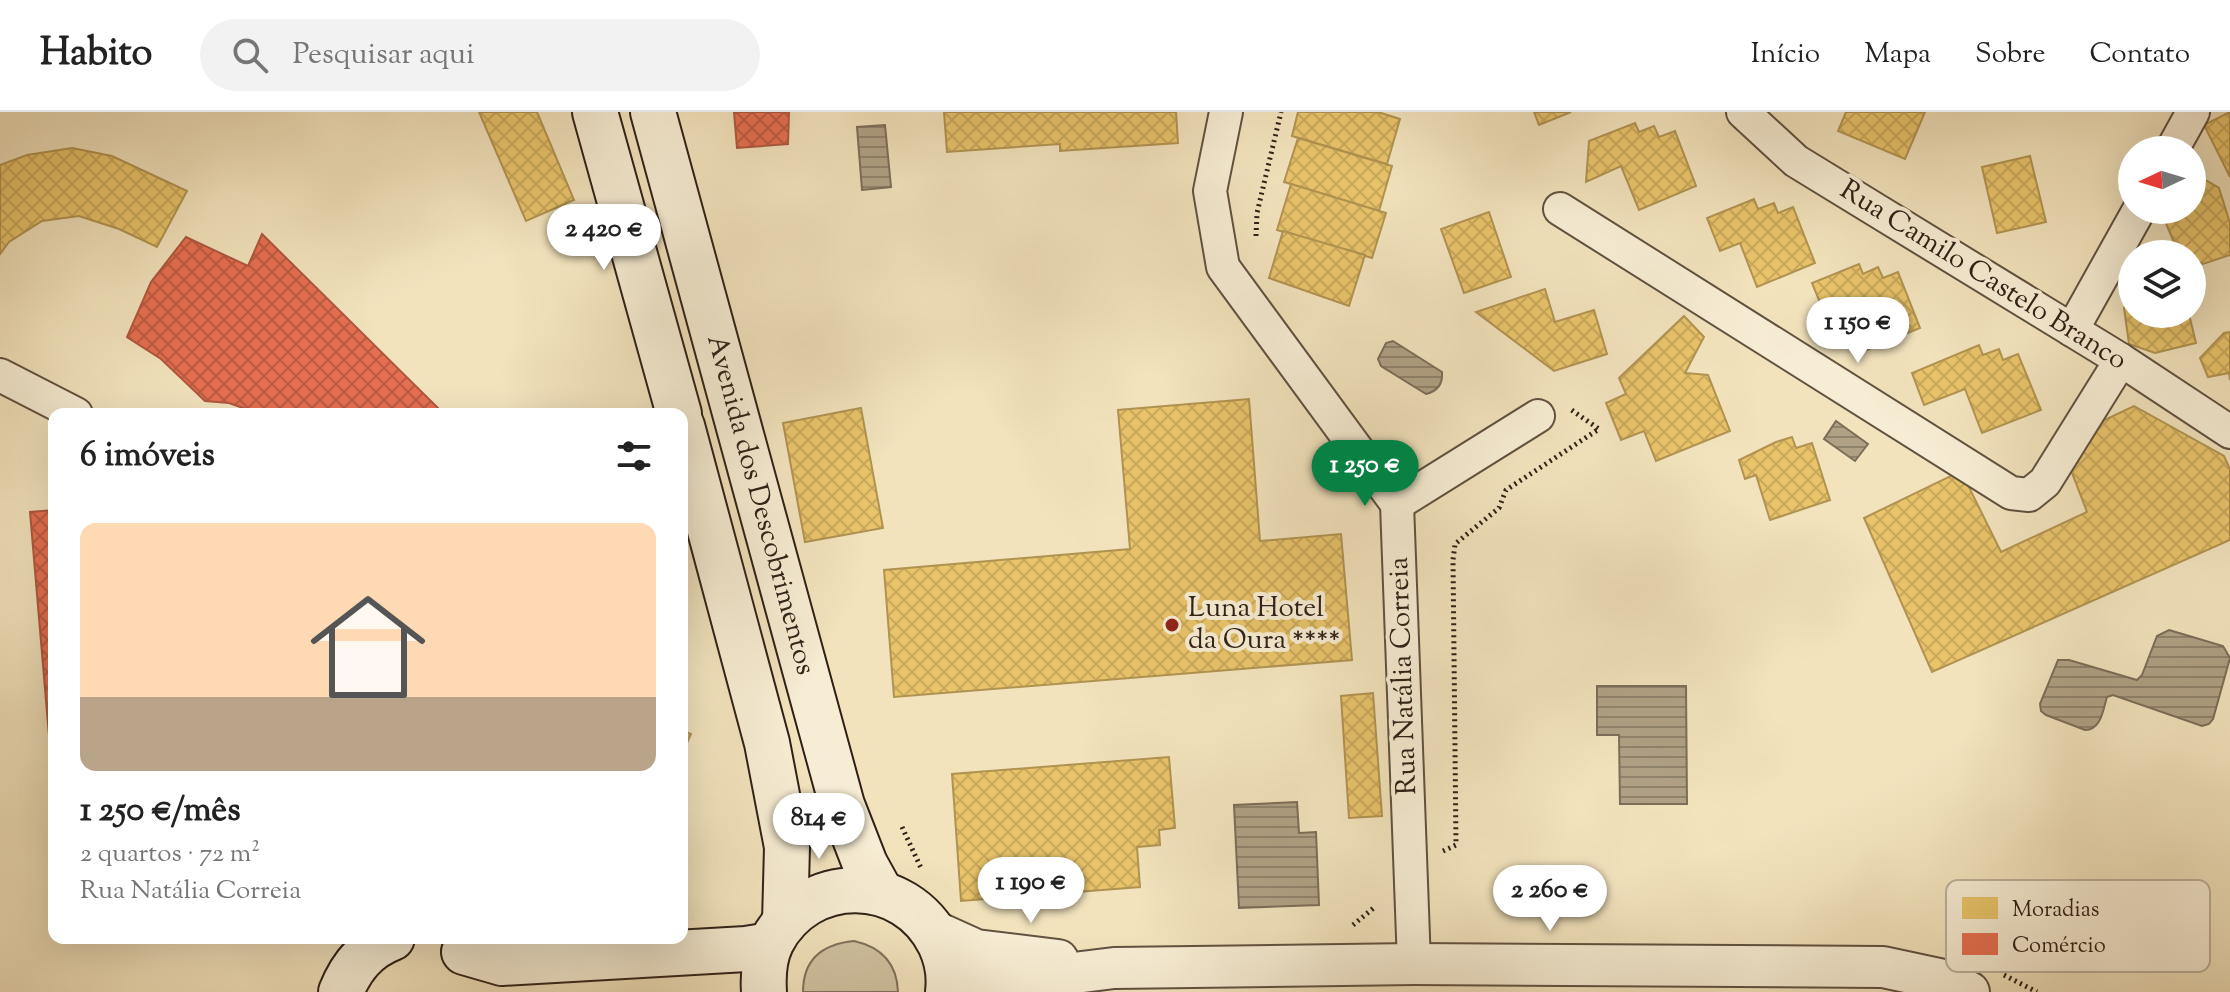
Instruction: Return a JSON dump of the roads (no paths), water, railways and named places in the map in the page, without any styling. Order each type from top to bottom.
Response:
[{"type":"main road","name":"Avenida dos Descobrimentos","points":[[595,112],[677,408]]},
{"type":"main road","name":"Avenida dos Descobrimentos","points":[[653,112],[838,793],[865,864],[881,893]]},
{"type":"main road","name":"Avenida dos Descobrimentos","points":[[688,448],[767,743],[787,847],[778,933],[763,971],[764,992]]},
{"type":"main road","points":[[451,945],[502,963],[746,949],[778,933],[805,904],[829,893],[854,889],[881,893],[901,901],[919,914],[934,931],[945,955],[950,981],[948,992]]},
{"type":"main road","points":[[336,986],[365,953],[381,944]]},
{"type":"main road","points":[[451,945],[485,979],[488,992]]},
{"type":"street","points":[[1226,112],[1210,191],[1223,267],[1397,504],[1551,410]]},
{"type":"street","name":"Rua Camilo Castelo Branco","points":[[1743,112],[1796,161],[2121,360],[2230,432]]},
{"type":"street","points":[[2180,136],[2193,112]]},
{"type":"street","points":[[1560,209],[2011,493],[2029,495],[2045,482],[2121,360]]},
{"type":"street","points":[[2072,330],[2131,224]]},
{"type":"street","points":[[0,375],[64,408]]},
{"type":"street","name":"Rua Natália Correia","points":[[1397,504],[1414,964]]},
{"type":"street","points":[[934,931],[976,950],[1126,976]]},
{"type":"street","points":[[968,992],[978,985],[1414,964],[1883,967],[1939,979],[1983,982]]},
{"type":"place","name":"Luna Hotel da Oura ****","points":[[1172,625]]}]
